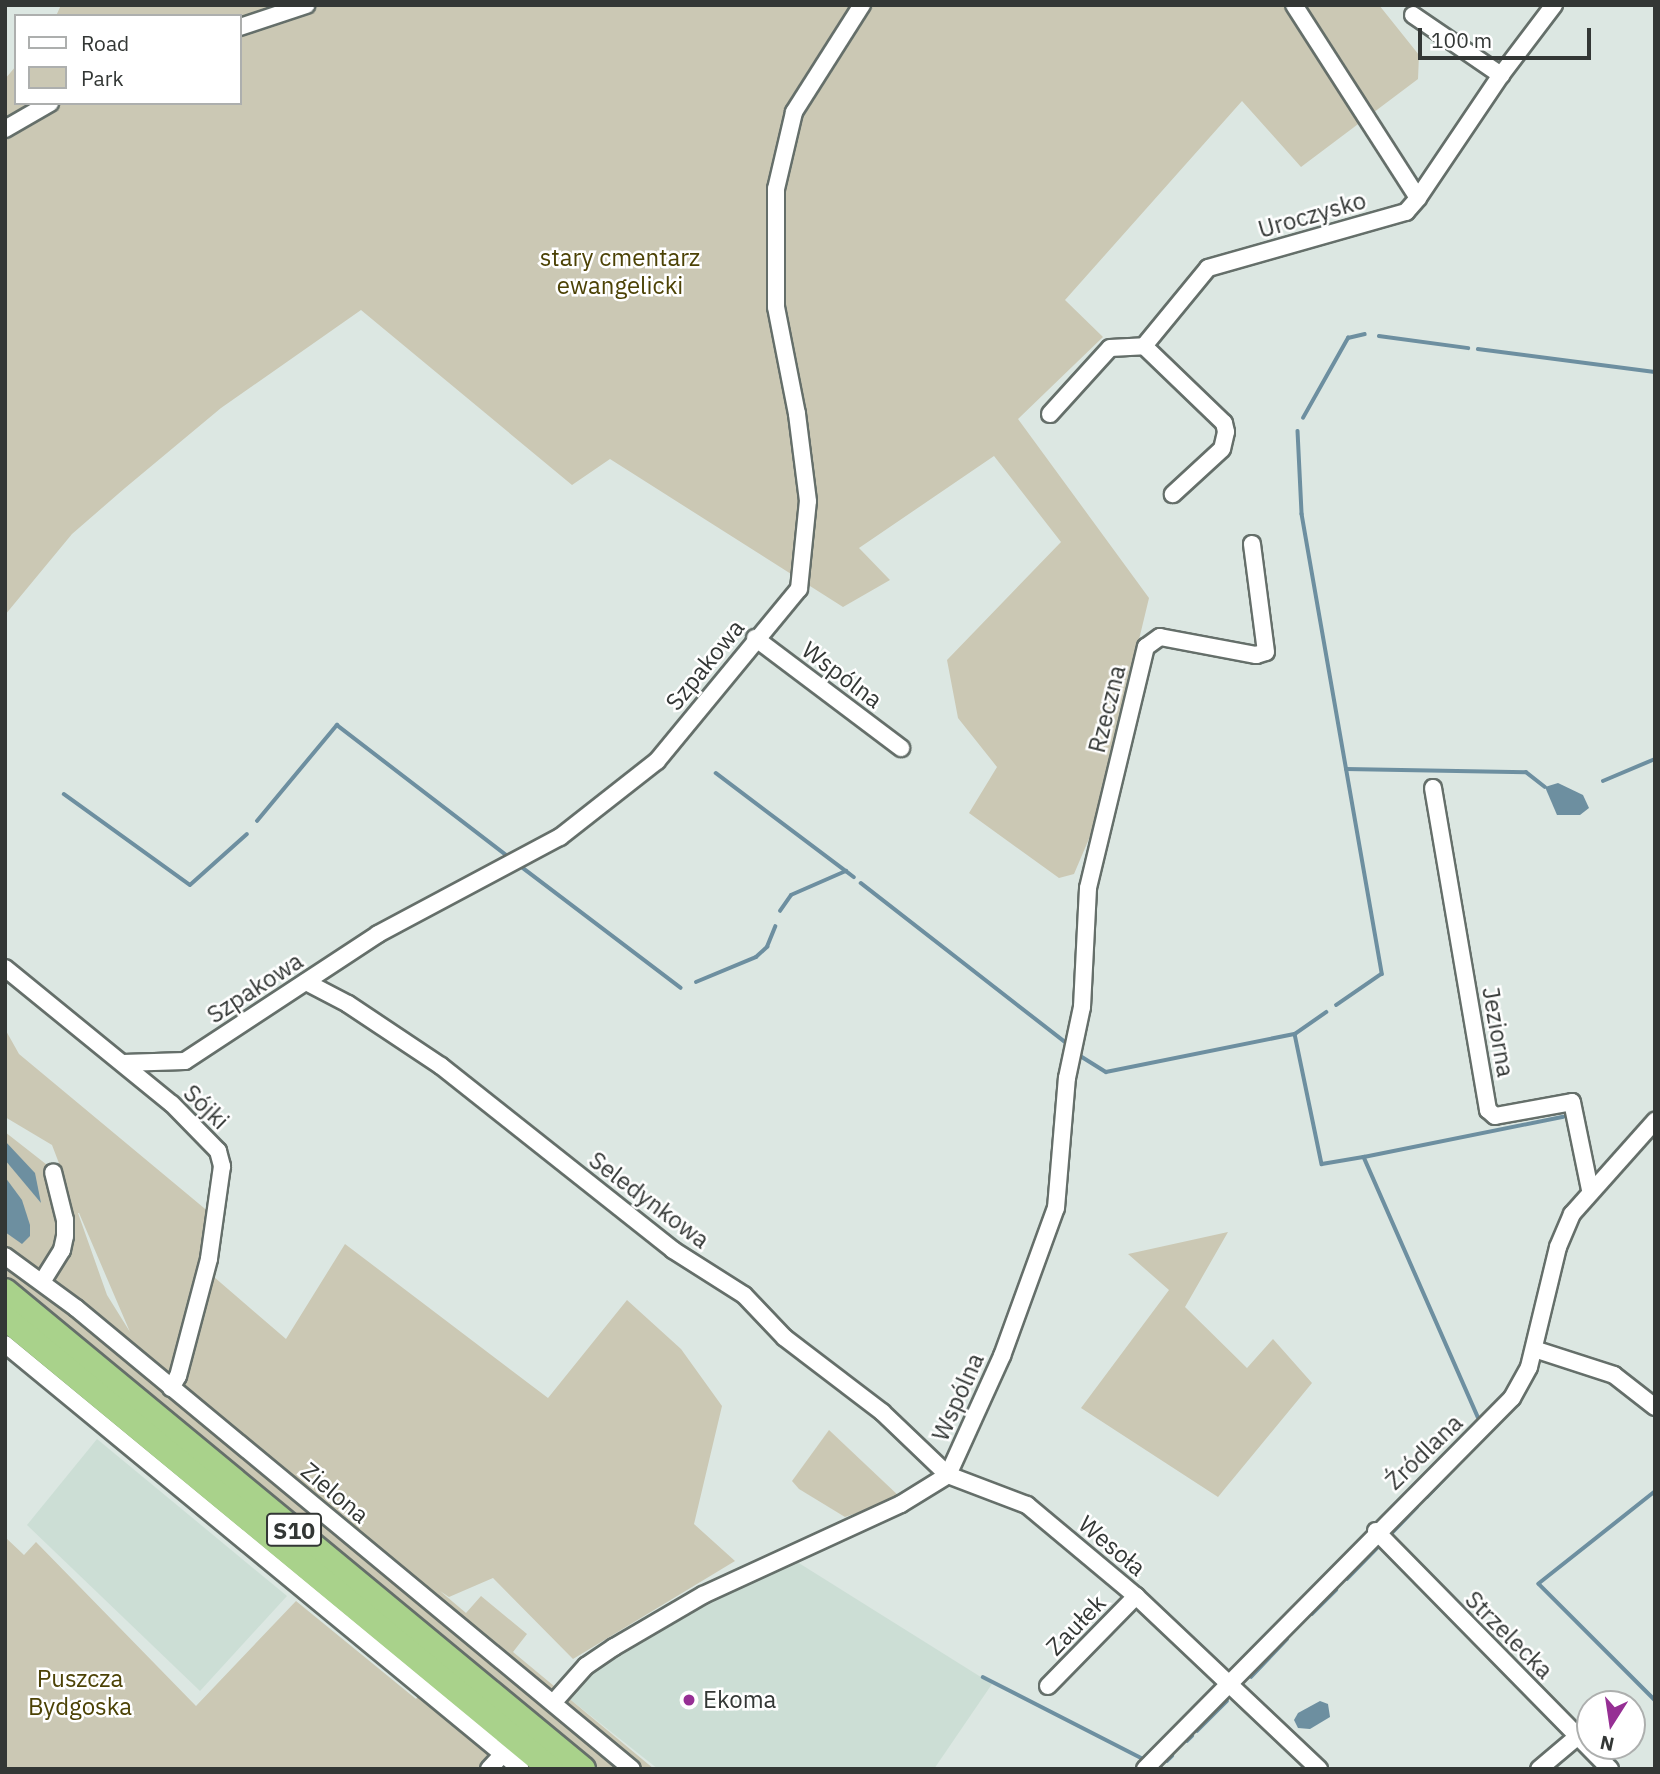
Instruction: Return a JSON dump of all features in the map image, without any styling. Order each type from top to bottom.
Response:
[{"type":"highway","name":"S10","points":[[5,1291],[583,1769]]},
{"type":"highway","name":"S10","points":[[5,1318],[551,1769]]},
{"type":"street","points":[[242,26],[306,5]]},
{"type":"street","name":"Szpakowa","points":[[123,1063],[185,1061],[379,934],[559,837],[606,804],[657,761],[755,638],[799,589],[808,501],[797,414],[776,307],[776,189],[794,113],[862,5]]},
{"type":"street","points":[[1294,5],[1418,198],[1501,75],[1554,5]]},
{"type":"street","points":[[1413,15],[1501,75]]},
{"type":"street","points":[[5,129],[47,105]]},
{"type":"street","name":"Uroczysko","points":[[1144,346],[1208,268],[1406,212],[1418,198]]},
{"type":"street","points":[[1050,414],[1110,348],[1144,346],[1224,423],[1226,432],[1222,449],[1173,494]]},
{"type":"street","name":"Rzeczna","points":[[1088,888],[1146,647],[1160,637],[1256,655],[1266,652],[1252,544]]},
{"type":"street","name":"Wspólna","points":[[755,638],[901,748]]},
{"type":"street","name":"Jeziorna","points":[[1433,788],[1489,1110],[1494,1116],[1572,1102],[1590,1190]]},
{"type":"street","name":"Wspólna","points":[[553,1703],[586,1666],[704,1595],[891,1509],[948,1475],[1002,1356],[1056,1208],[1068,1078],[1083,1007],[1088,888]]},
{"type":"street","name":"Sójki","points":[[5,968],[123,1063],[204,1134],[218,1151],[222,1166],[209,1259],[178,1377],[171,1388]]},
{"type":"street","name":"Seledynkowa","points":[[306,982],[348,1004],[441,1066],[673,1251],[744,1295],[785,1338],[883,1412],[938,1461],[948,1475]]},
{"type":"street","name":"Źródlana","points":[[1145,1769],[1376,1531],[1512,1398],[1524,1379],[1534,1349],[1560,1240],[1590,1190],[1655,1121]]},
{"type":"street","points":[[42,1282],[65,1236],[65,1220],[52,1172]]},
{"type":"street","name":"Zielona","points":[[5,1256],[42,1282],[632,1769]]},
{"type":"street","points":[[5,1344],[372,1650],[521,1769]]},
{"type":"street","points":[[1534,1349],[1614,1375],[1655,1407]]},
{"type":"street","name":"Wesoła","points":[[948,1475],[1027,1505],[1136,1596],[1319,1769]]},
{"type":"street","name":"Strzelecka","points":[[1376,1531],[1576,1734]]},
{"type":"street","name":"Zaułek","points":[[1048,1686],[1136,1596]]},
{"type":"street","points":[[1539,1769],[1576,1738]]},
{"type":"street","points":[[489,1769],[504,1753]]},
{"type":"shaded area","points":[[97,1439],[287,1596],[200,1691],[27,1525]]},
{"type":"shaded area","points":[[794,1560],[992,1684],[934,1769],[658,1769],[562,1693],[614,1647]]},
{"type":"green space","name":"stary cmentarz ewangelicki","points":[[61,5],[1379,5],[1419,55],[1418,79],[1301,167],[1242,101],[1065,300],[1103,337],[1018,419],[1149,598],[1094,827],[1074,874],[1059,878],[969,813],[997,767],[958,718],[947,660],[1061,542],[994,456],[859,548],[890,580],[843,607],[610,459],[572,485],[361,310],[221,408],[125,488],[72,534],[5,615],[5,79],[14,68],[14,105],[242,105],[242,14],[57,14]]},
{"type":"green space","points":[[5,1029],[19,1054],[210,1213],[199,1264],[286,1339],[345,1244],[548,1398],[627,1300],[681,1349],[722,1406],[694,1524],[735,1561],[573,1659],[493,1578],[449,1597],[440,1591],[466,1613],[481,1596],[527,1634],[513,1652],[654,1769],[599,1769],[5,1277],[5,1132],[65,1179],[52,1145],[5,1117]],"holes":[[[79,1213],[130,1332],[107,1295]]]},
{"type":"green space","points":[[1228,1232],[1185,1307],[1247,1368],[1273,1339],[1312,1383],[1218,1497],[1081,1408],[1169,1290],[1128,1254]]},
{"type":"green space","points":[[829,1430],[901,1498],[845,1517],[799,1489],[792,1481]]},
{"type":"green space","name":"Puszcza Bydgoska","points":[[5,1537],[24,1555],[36,1542],[196,1706],[296,1601],[416,1699],[421,1693],[495,1755],[484,1769],[5,1769]]},
{"type":"water","points":[[1558,783],[1583,795],[1589,808],[1580,815],[1557,815],[1545,787]]},
{"type":"water","points":[[5,1141],[35,1173],[41,1203],[5,1160]]},
{"type":"water","points":[[5,1177],[22,1200],[30,1225],[30,1236],[22,1244],[5,1232]]},
{"type":"water","points":[[1320,1701],[1328,1704],[1330,1717],[1310,1729],[1298,1728],[1294,1720],[1298,1713]]},
{"type":"waterway","points":[[1303,418],[1348,338],[1365,334]]},
{"type":"waterway","points":[[1379,336],[1468,348]]},
{"type":"waterway","points":[[1478,349],[1655,372]]},
{"type":"waterway","points":[[1298,431],[1302,514],[1382,974],[1337,1005]]},
{"type":"waterway","points":[[257,821],[337,725],[509,857]]},
{"type":"waterway","points":[[1603,781],[1655,759]]},
{"type":"waterway","points":[[1346,769],[1526,772],[1545,787]]},
{"type":"waterway","points":[[716,773],[846,871]]},
{"type":"waterway","points":[[64,794],[190,885],[247,834]]},
{"type":"waterway","points":[[523,868],[681,988]]},
{"type":"waterway","points":[[780,911],[791,895],[846,871],[854,877]]},
{"type":"waterway","points":[[861,883],[1069,1045]]},
{"type":"waterway","points":[[696,982],[756,957],[767,947],[775,927]]},
{"type":"waterway","points":[[1079,1055],[1106,1072],[1295,1034],[1326,1012]]},
{"type":"waterway","points":[[1295,1034],[1322,1164],[1364,1157],[1478,1417]]},
{"type":"waterway","points":[[1364,1157],[1563,1117]]},
{"type":"waterway","points":[[1427,1497],[1485,1436]]},
{"type":"waterway","points":[[1655,1492],[1539,1584],[1655,1700]]},
{"type":"waterway","points":[[1391,1534],[1417,1507]]},
{"type":"waterway","points":[[1347,1579],[1378,1547]]},
{"type":"waterway","points":[[1312,1614],[1336,1590]]},
{"type":"waterway","points":[[1251,1677],[1287,1639]]},
{"type":"waterway","points":[[983,1677],[1141,1758]]},
{"type":"waterway","points":[[1197,1731],[1227,1701]]},
{"type":"waterway","points":[[1187,1741],[1192,1736]]},
{"type":"waterway","points":[[1167,1761],[1172,1756]]},
{"type":"place","name":"Ekoma","points":[[689,1700]]}]
